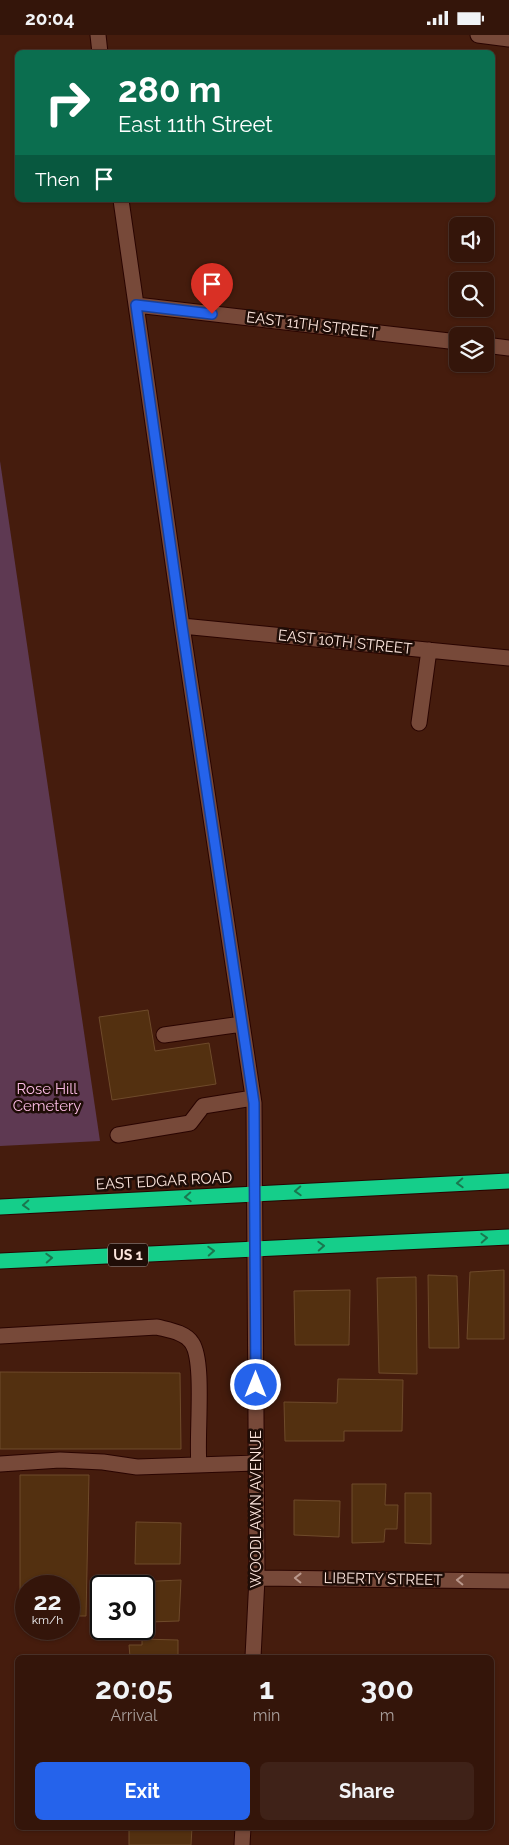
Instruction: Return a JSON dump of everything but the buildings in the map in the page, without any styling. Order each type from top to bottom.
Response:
[{"type":"highway","name":"EAST EDGAR ROAD","points":[[0,1207],[509,1181]]},
{"type":"highway","name":"US 1","points":[[0,1261],[509,1237]]},
{"type":"street","points":[[98,35],[100,50]]},
{"type":"street","points":[[478,35],[509,39]]},
{"type":"street","name":"WOODLAWN AVENUE","points":[[121,202],[182,626],[253,1098],[257,1578],[253,1655]]},
{"type":"street","name":"EAST 11TH STREET","points":[[136,305],[449,341]]},
{"type":"street","points":[[494,346],[509,348]]},
{"type":"street","name":"EAST 10TH STREET","points":[[182,626],[509,658]]},
{"type":"street","points":[[419,723],[429,650]]},
{"type":"street","points":[[164,1035],[242,1024]]},
{"type":"street","points":[[118,1135],[190,1123],[203,1106],[253,1098]]},
{"type":"street","points":[[0,1336],[157,1327],[178,1333],[191,1342],[197,1357],[197,1450],[199,1465]]},
{"type":"street","points":[[0,1464],[60,1460],[103,1461],[137,1467],[256,1463]]},
{"type":"street","name":"LIBERTY STREET","points":[[257,1578],[509,1581]]},
{"type":"street","points":[[242,1845],[243,1830]]},
{"type":"green space","name":"Rose Hill Cemetery","points":[[0,461],[100,1141],[0,1146]]},
{"type":"route","points":[[212,314],[136,305],[254,1103],[256,1385]]}]
